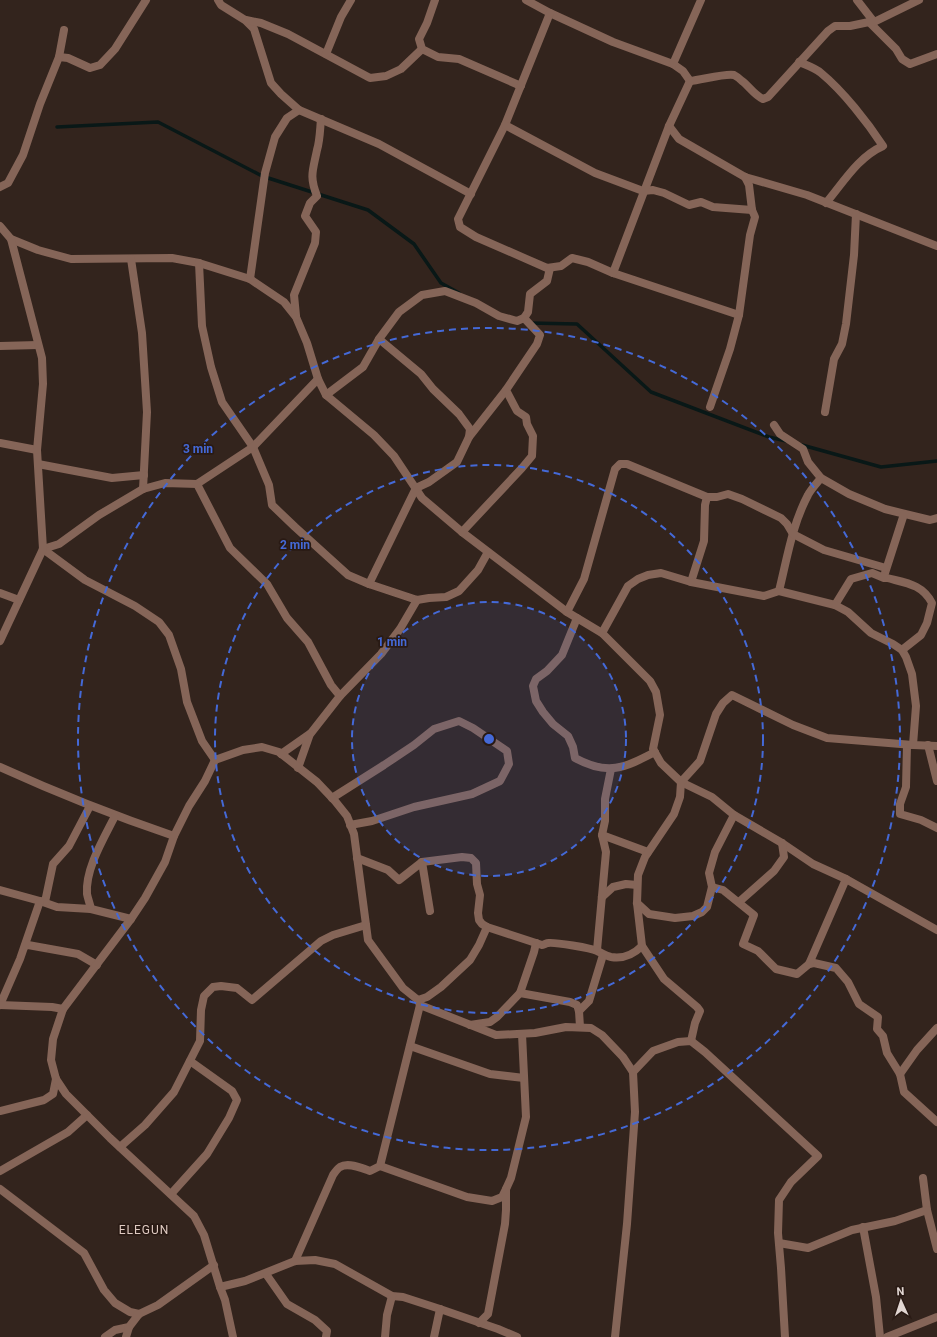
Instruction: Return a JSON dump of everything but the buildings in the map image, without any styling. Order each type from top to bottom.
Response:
[{"type":"street","points":[[59,57],[68,58],[90,68],[100,65],[115,48],[146,0]]},
{"type":"street","points":[[218,0],[221,4],[245,20],[254,29],[271,83],[299,110],[379,144],[471,194]]},
{"type":"street","points":[[326,54],[341,17],[351,0]]},
{"type":"street","points":[[435,0],[419,39],[422,49],[438,57],[459,60],[521,86]]},
{"type":"street","points":[[526,0],[538,3],[550,13],[613,42],[672,64],[683,71],[690,81]]},
{"type":"street","points":[[672,64],[701,0]]},
{"type":"street","points":[[857,0],[871,22],[902,59],[910,64],[937,54]]},
{"type":"street","points":[[690,81],[734,75],[757,96],[762,99],[768,97],[828,31],[835,26],[850,26],[871,22],[919,0]]},
{"type":"street","points":[[550,13],[505,126],[458,219],[460,228],[476,237],[547,268],[561,266],[572,258],[588,262],[613,273],[739,315]]},
{"type":"street","points":[[245,20],[288,34],[370,78],[386,76],[401,69],[422,49]]},
{"type":"street","points":[[0,187],[8,183],[23,155],[40,104],[59,57],[64,30]]},
{"type":"street","points":[[799,62],[820,72],[838,90],[873,131],[883,146],[876,149],[860,162],[826,203]]},
{"type":"street","points":[[613,273],[669,126],[690,81]]},
{"type":"street","points":[[250,279],[265,173],[275,137],[287,118],[299,110]]},
{"type":"street","points":[[321,119],[318,149],[311,174],[317,196],[310,203],[305,216],[316,232],[315,243],[294,295],[296,317],[318,379],[326,395],[374,435],[394,456],[422,498],[462,532],[567,612],[602,633],[650,681],[656,692],[660,715],[653,749],[661,763],[681,782],[712,797],[734,815],[782,843],[813,864],[846,879],[937,930]]},
{"type":"street","points":[[505,126],[595,173],[644,191],[653,190],[664,193],[689,204],[701,202],[713,207],[752,210]]},
{"type":"street","points":[[669,126],[679,138],[744,177],[806,195],[937,246]]},
{"type":"street","points":[[710,407],[730,349],[739,315],[750,235],[755,217],[752,210],[749,185],[744,177]]},
{"type":"street","points":[[824,412],[834,359],[842,344],[846,324],[854,255],[856,214]]},
{"type":"street","points":[[0,226],[12,239],[38,250],[71,259],[172,258],[199,263],[250,279],[284,302],[296,317]]},
{"type":"street","points":[[0,641],[43,548],[37,450],[44,384],[42,358],[12,239]]},
{"type":"street","points":[[131,259],[142,333],[147,412],[143,489]]},
{"type":"street","points":[[199,263],[202,326],[211,367],[222,402],[253,447],[269,485],[272,505],[348,575],[369,584],[417,600],[446,597],[459,591],[478,570],[488,552]]},
{"type":"street","points":[[326,395],[363,367],[379,339],[399,312],[422,295],[445,291],[476,303],[499,316],[516,321],[524,318],[528,312],[530,294],[547,280],[550,268]]},
{"type":"street","points":[[369,584],[416,488],[429,482],[458,462],[469,437],[506,390],[537,344],[540,336],[524,318]]},
{"type":"street","points":[[379,339],[412,369],[421,374],[433,389],[459,414],[470,429],[469,437]]},
{"type":"street","points":[[0,346],[38,345]]},
{"type":"street","points":[[43,548],[59,544],[99,516],[143,489],[165,483],[197,484],[253,447],[318,379]]},
{"type":"street","points":[[462,532],[532,456],[533,436],[527,424],[526,417],[517,411],[506,390]]},
{"type":"street","points":[[774,425],[780,434],[803,449],[808,462],[821,478],[849,494],[885,509],[930,520],[937,518]]},
{"type":"street","points":[[0,443],[37,450]]},
{"type":"street","points":[[38,464],[112,478],[144,475]]},
{"type":"street","points":[[567,612],[584,579],[615,469],[620,464],[628,464],[707,497],[717,497],[728,494],[742,499],[781,518],[788,524],[793,534],[824,550],[886,568]]},
{"type":"street","points":[[779,591],[800,512],[809,494],[821,478]]},
{"type":"street","points":[[197,484],[230,548],[267,584],[287,618],[308,642],[331,685],[340,696]]},
{"type":"street","points":[[691,582],[704,541],[705,505],[707,497]]},
{"type":"street","points":[[884,578],[904,514]]},
{"type":"street","points":[[43,548],[85,580],[135,606],[159,622],[169,635],[181,669],[187,702],[202,741],[215,760]]},
{"type":"street","points":[[602,633],[628,586],[638,579],[648,575],[661,573],[691,582],[764,596],[779,591],[835,605],[848,612],[871,633],[902,650],[912,674],[916,706],[906,787],[900,804],[900,814],[921,820],[937,828]]},
{"type":"street","points":[[835,605],[850,579],[872,573],[884,578],[916,585],[928,594],[932,602],[927,624],[921,635],[902,650]]},
{"type":"street","points":[[0,593],[19,600]]},
{"type":"street","points":[[281,754],[310,733],[340,696],[381,654],[400,630],[417,600]]},
{"type":"street","points":[[577,618],[562,656],[547,672],[536,679],[533,686],[536,701],[553,724],[568,736],[574,747],[575,758],[584,763],[611,770],[630,765],[655,752]]},
{"type":"street","points":[[691,1041],[695,1022],[700,1011],[697,1006],[664,979],[642,946],[637,885],[638,876],[648,852],[674,814],[680,797],[681,782],[700,761],[716,714],[723,703],[732,696],[792,725],[827,738],[937,746]]},
{"type":"street","points":[[332,798],[414,745],[434,729],[459,721],[473,728],[507,751],[509,764],[500,781],[472,794],[414,807],[372,821],[350,825]]},
{"type":"street","points":[[298,768],[310,733]]},
{"type":"street","points":[[928,746],[937,781]]},
{"type":"street","points":[[234,1337],[214,1264],[204,1234],[194,1216],[66,1094],[56,1079],[51,1060],[53,1039],[63,1010],[145,898],[165,862],[174,836],[188,806],[205,781],[215,760],[243,750],[262,747],[279,752],[317,782],[347,816],[354,834],[368,940],[403,988],[419,1002],[469,1025],[496,1035],[522,1034],[566,1027],[591,1028],[602,1035],[623,1057],[633,1072],[635,1119],[627,1224],[615,1337]]},
{"type":"street","points":[[0,767],[114,816],[174,836]]},
{"type":"street","points":[[579,1011],[589,1001],[600,952],[602,897],[606,852],[602,835],[605,821],[605,799],[611,770]]},
{"type":"street","points":[[63,1010],[52,1007],[0,1005],[42,901],[52,864],[69,846],[90,806]]},
{"type":"street","points":[[638,903],[649,914],[675,918],[693,916],[707,908],[712,887],[709,873],[715,852],[734,815]]},
{"type":"street","points":[[91,909],[87,894],[89,878],[95,856],[114,816]]},
{"type":"street","points":[[602,835],[648,852]]},
{"type":"street","points":[[739,902],[774,871],[784,857],[782,843]]},
{"type":"street","points":[[357,858],[388,870],[399,880],[422,862],[462,857],[471,858],[476,863],[477,884],[480,895],[478,913],[479,920],[487,927],[542,946],[548,943],[556,944],[600,952],[611,957],[621,958],[636,951],[642,946]]},
{"type":"street","points":[[422,862],[430,911]]},
{"type":"street","points":[[712,887],[723,890],[754,915],[743,944],[758,951],[776,969],[797,974],[809,964],[846,879]]},
{"type":"street","points":[[602,897],[613,887],[626,884],[637,885]]},
{"type":"street","points":[[0,890],[42,901],[57,907],[91,909],[131,919]]},
{"type":"street","points":[[120,1147],[145,1126],[174,1092],[200,1041],[201,1010],[204,996],[213,987],[221,986],[236,988],[252,1000],[321,941],[333,935],[366,925]]},
{"type":"street","points":[[380,1166],[410,1046],[419,1002],[432,994],[470,960],[487,927]]},
{"type":"street","points":[[469,1025],[490,1022],[497,1017],[520,993],[536,943]]},
{"type":"street","points":[[25,946],[28,945],[78,954],[97,965]]},
{"type":"street","points":[[809,964],[814,963],[836,968],[848,982],[859,1004],[878,1017],[878,1029],[883,1036],[887,1053],[900,1074],[904,1092],[937,1122]]},
{"type":"street","points":[[520,993],[570,1002],[577,1005],[580,1027]]},
{"type":"street","points":[[900,1074],[917,1050],[937,1028]]},
{"type":"street","points":[[295,1261],[333,1175],[340,1167],[358,1167],[370,1171],[380,1166],[467,1197],[492,1201],[502,1197],[511,1178],[526,1117],[522,1034]]},
{"type":"street","points":[[633,1072],[653,1050],[678,1042],[691,1041],[705,1052],[818,1156],[790,1182],[779,1200],[778,1233],[785,1337]]},
{"type":"street","points":[[410,1046],[490,1074],[524,1078]]},
{"type":"street","points":[[171,1194],[207,1154],[237,1100],[232,1091],[190,1061]]},
{"type":"street","points":[[0,1111],[44,1100],[53,1094],[56,1079]]},
{"type":"street","points":[[0,1171],[68,1132],[87,1115]]},
{"type":"street","points":[[923,1178],[926,1210],[937,1249]]},
{"type":"street","points":[[479,1323],[488,1314],[505,1224],[506,1189]]},
{"type":"street","points":[[0,1190],[84,1253],[104,1290],[116,1303],[130,1312],[139,1314]]},
{"type":"street","points":[[779,1243],[808,1248],[852,1230],[895,1221],[926,1210]]},
{"type":"street","points":[[863,1228],[876,1297],[880,1337]]},
{"type":"street","points":[[220,1287],[266,1274],[295,1261],[315,1260],[335,1264],[392,1296],[404,1297],[498,1329],[517,1337]]},
{"type":"street","points":[[126,1337],[129,1327],[139,1314],[158,1305],[214,1264]]},
{"type":"street","points":[[266,1274],[287,1304],[315,1320],[328,1331],[326,1337]]},
{"type":"street","points":[[386,1337],[387,1315],[392,1296]]},
{"type":"street","points":[[434,1337],[440,1309]]},
{"type":"street","points":[[488,1314],[498,1329]]},
{"type":"street","points":[[887,1337],[937,1318]]},
{"type":"street","points":[[105,1337],[115,1330],[129,1327]]},
{"type":"waterway","points":[[57,127],[158,122],[262,176],[368,210],[414,244],[441,283],[459,293]]},
{"type":"waterway","points":[[529,323],[577,324],[651,392],[769,437],[786,441]]},
{"type":"waterway","points":[[802,445],[881,467],[937,461]]},
{"type":"district","name":"ELEGUN","points":[[144,1230]]}]
